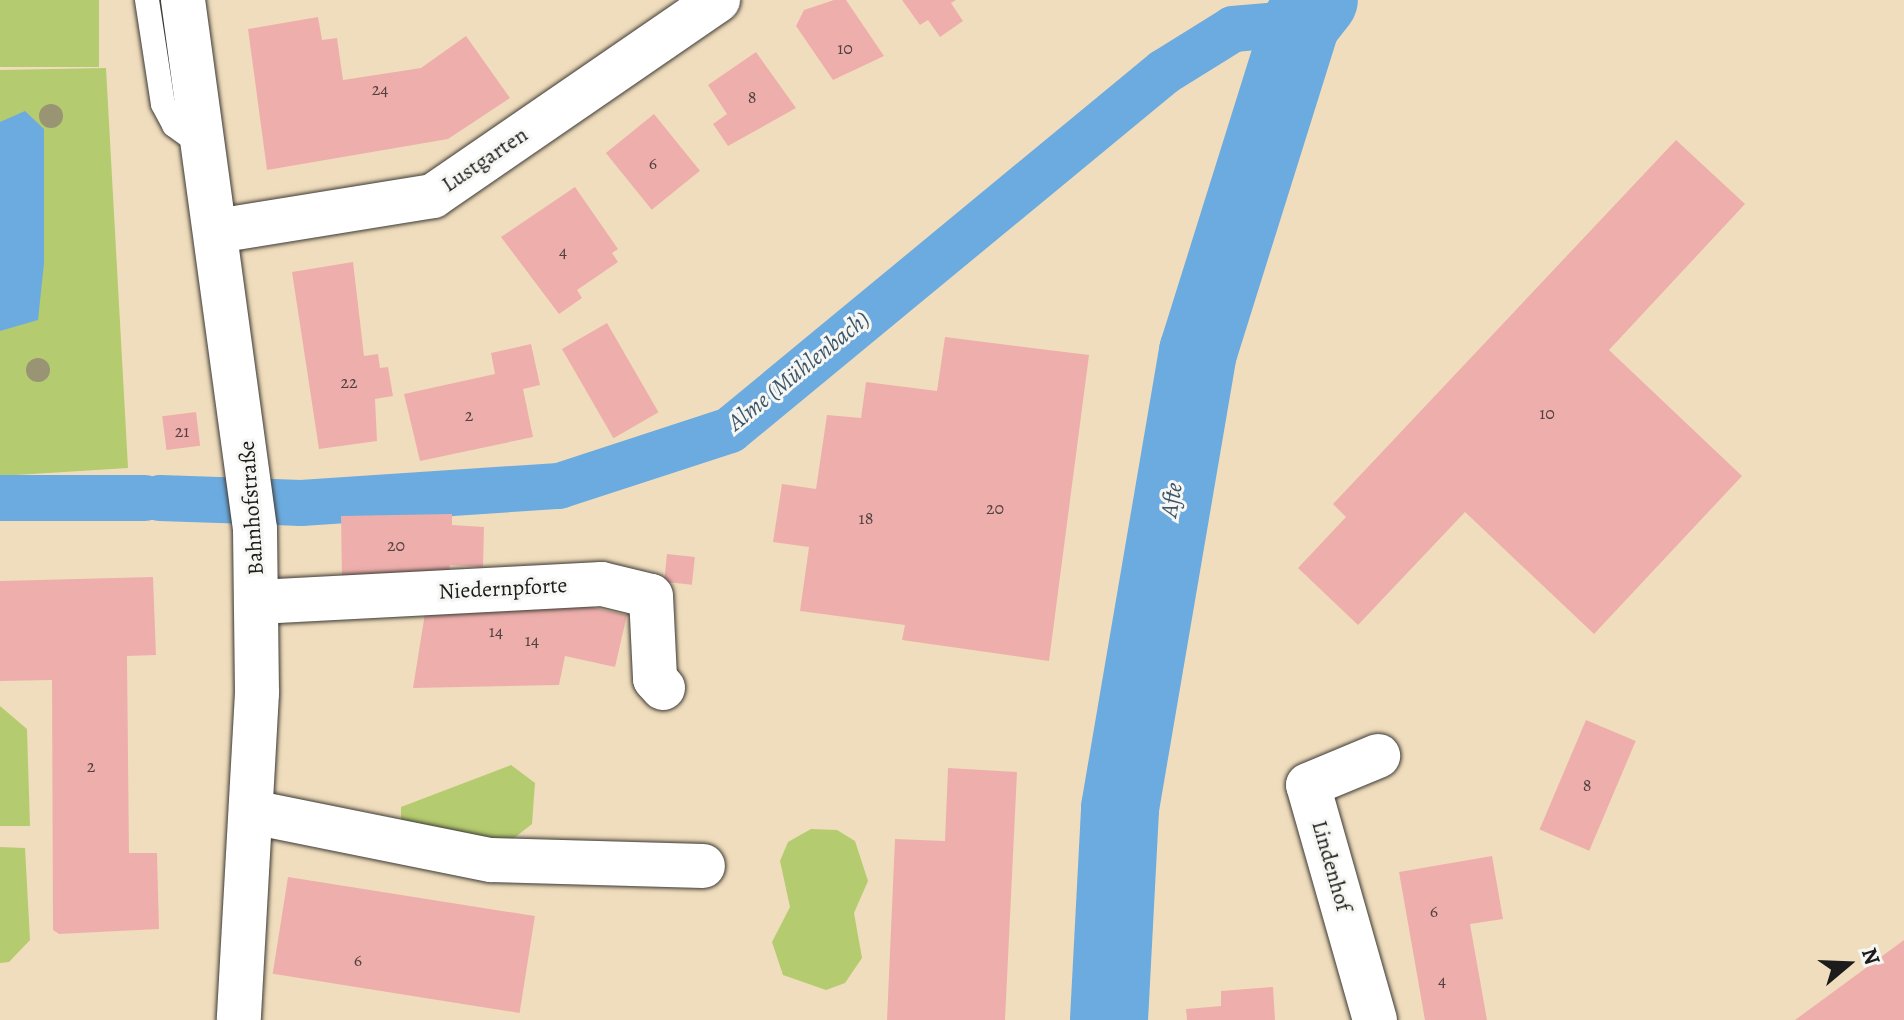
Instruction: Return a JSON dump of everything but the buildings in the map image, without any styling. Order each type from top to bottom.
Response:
[{"type":"street","name":"Bahnhofstraße","points":[[183,0],[251,465],[255,529],[258,602],[252,812],[239,1020]]},
{"type":"street","name":"Lustgarten","points":[[217,231],[433,196],[718,0]]},
{"type":"street","name":"Niedernpforte","points":[[258,602],[602,584],[651,596],[655,679],[663,688]]},
{"type":"street","name":"Lindenhof","points":[[1375,1020],[1308,785],[1378,756]]},
{"type":"street","points":[[252,812],[491,860],[703,866]]},
{"type":"lane","points":[[147,0],[163,104],[174,125],[205,147]]},
{"type":"green space","points":[[0,0],[99,0],[99,67],[0,67]]},
{"type":"green space","points":[[106,68],[128,468],[0,476],[0,70]]},
{"type":"green space","points":[[0,706],[27,729],[30,826],[0,826]]},
{"type":"green space","points":[[511,765],[535,783],[532,824],[505,845],[414,829],[401,819],[401,807]]},
{"type":"green space","points":[[811,829],[837,830],[855,841],[868,881],[854,913],[862,958],[845,983],[826,990],[783,975],[772,942],[790,907],[780,861],[788,842]]},
{"type":"green space","points":[[0,847],[25,848],[30,940],[9,962],[0,963]]},
{"type":"water","points":[[25,111],[44,129],[44,263],[38,320],[0,331],[0,122]]},
{"type":"waterway","name":"Afte","points":[[1109,1020],[1120,808],[1198,352],[1301,23],[1319,0]]},
{"type":"waterway","name":"Alme (Mühlenbach)","points":[[160,498],[301,503],[559,486],[730,430],[1164,72],[1233,29],[1301,23]]},
{"type":"waterway","name":"Alme (Mühlenbach)","points":[[0,498],[145,498]]}]
